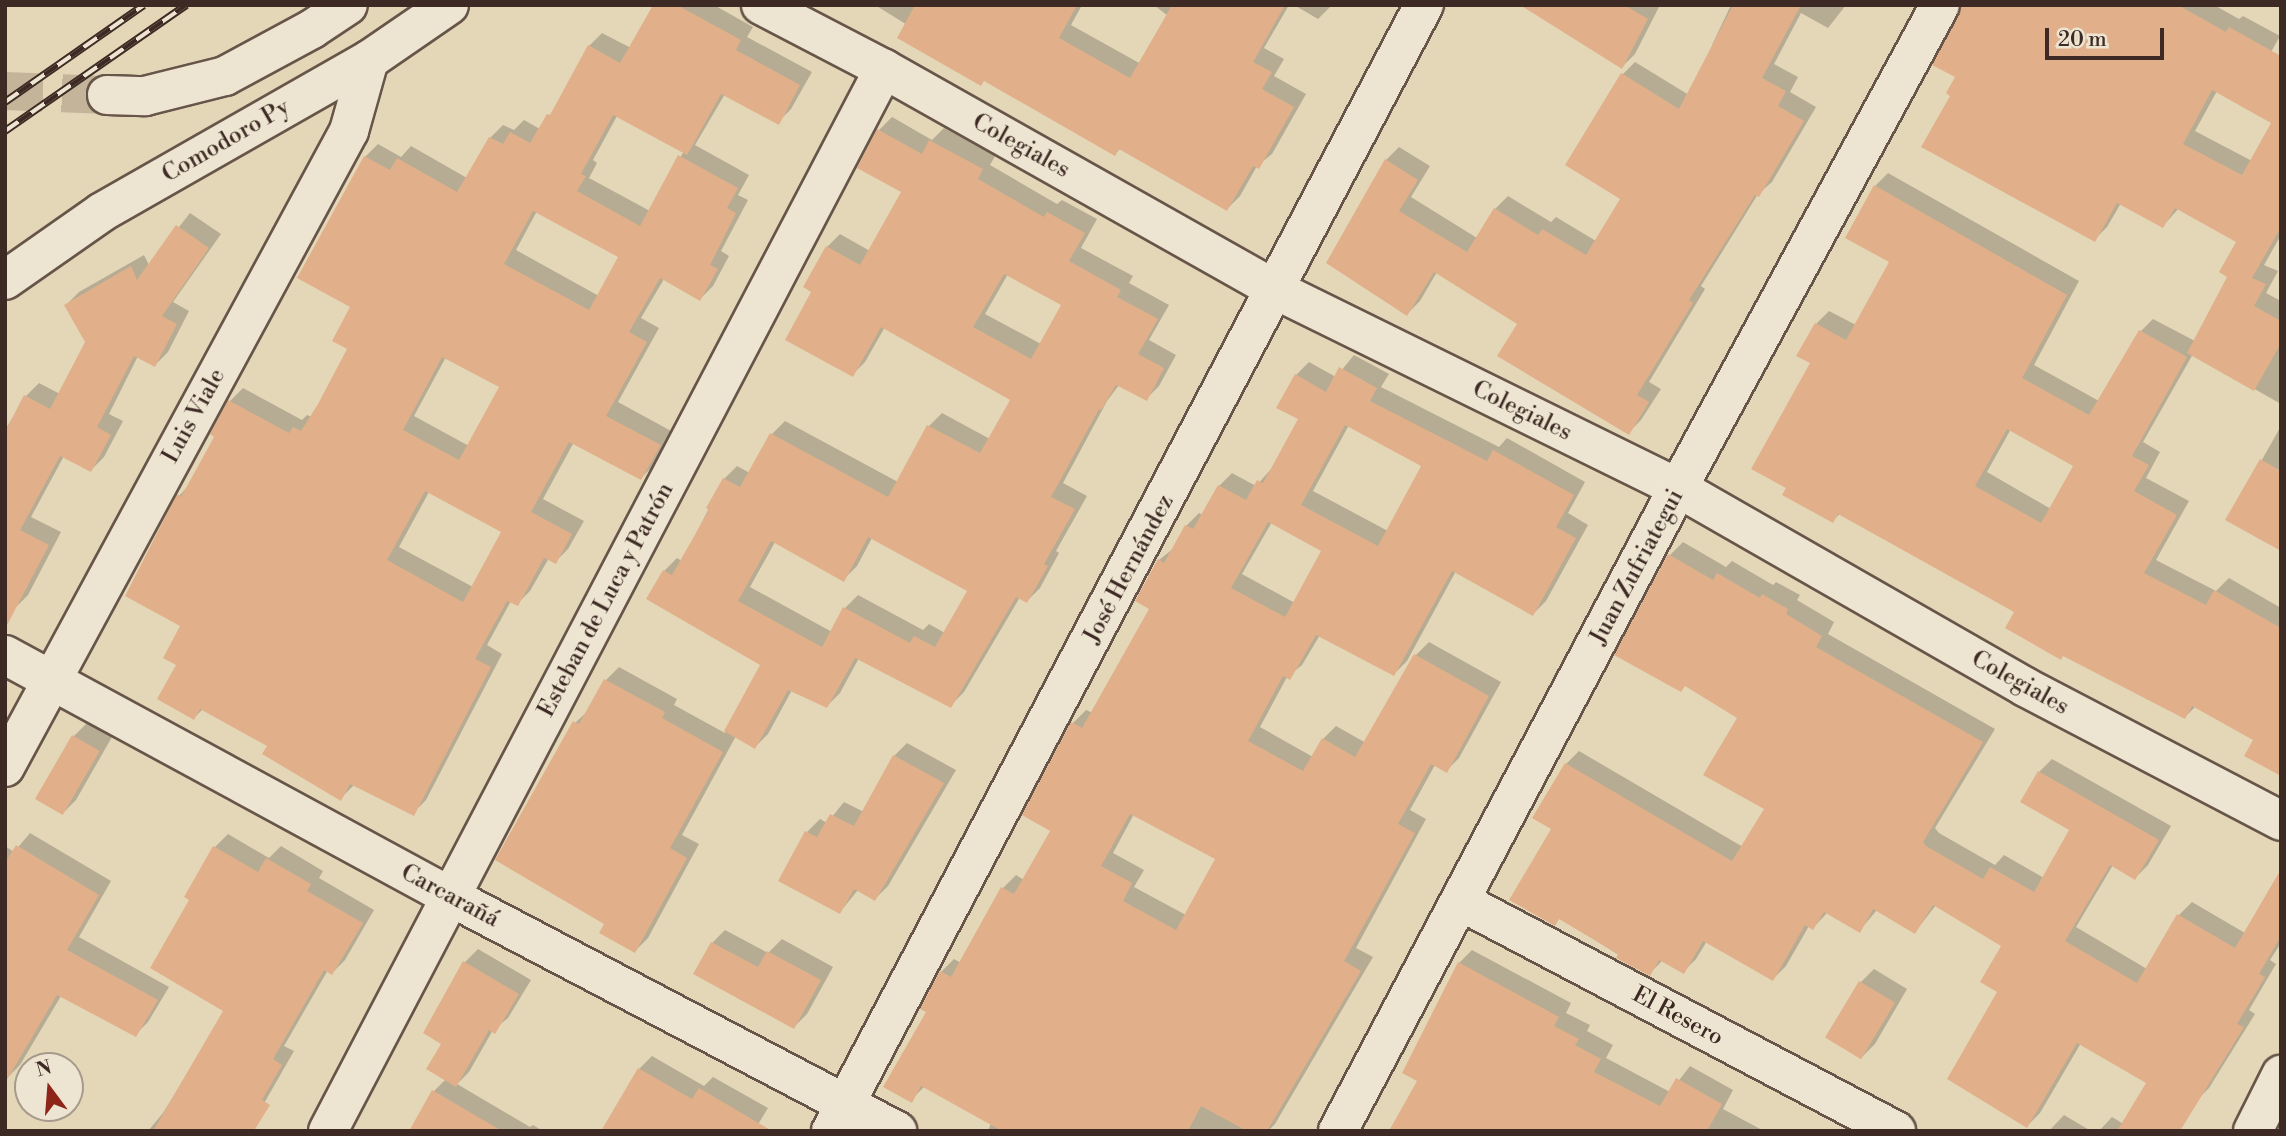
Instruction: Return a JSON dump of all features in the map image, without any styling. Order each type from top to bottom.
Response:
[{"type":"street","points":[[107,95],[145,96],[225,76],[312,29],[348,5]]},
{"type":"street","name":"Comodoro Py","points":[[5,280],[102,212],[369,60],[449,5]]},
{"type":"street","name":"Colegiales","points":[[761,5],[884,69],[1276,290],[1678,488],[2025,687],[2281,821]]},
{"type":"street","name":"José Hernández","points":[[839,1117],[1424,5]]},
{"type":"street","name":"Juan Zufriategui","points":[[1338,1131],[1678,488],[1940,5]]},
{"type":"street","name":"Luis Viale","points":[[5,766],[349,131],[369,60]]},
{"type":"street","name":"Esteban de Luca y Patrón","points":[[328,1131],[884,69]]},
{"type":"street","name":"Carcarañá","points":[[5,655],[451,897],[839,1117],[897,1131]]},
{"type":"street","name":"El Resero","points":[[1460,901],[1896,1131]]},
{"type":"street","points":[[2253,1131],[2281,1075]]},
{"type":"building","points":[[653,5],[677,5],[741,40],[736,50],[800,85],[779,125],[721,94],[687,155],[613,115],[581,174],[586,176],[577,191],[640,226],[678,155],[738,188],[727,208],[736,213],[710,265],[718,269],[700,301],[660,278],[629,332],[647,342],[606,416],[661,445],[641,480],[569,442],[531,512],[572,534],[556,564],[544,558],[518,606],[507,601],[475,659],[491,667],[414,816],[350,784],[341,801],[262,754],[267,746],[200,709],[194,720],[157,699],[176,665],[163,658],[180,626],[125,596],[177,494],[181,497],[214,437],[210,434],[228,400],[289,433],[293,427],[301,431],[318,404],[347,349],[332,341],[350,307],[297,278],[364,156],[390,170],[397,158],[457,192],[489,137],[503,144],[510,132],[530,143],[547,114],[550,115],[588,45],[620,63]],"holes":[[[533,211],[618,257],[589,310],[504,264]],[[442,357],[499,387],[459,460],[403,430]],[[425,491],[501,532],[463,602],[387,560]]]},
{"type":"building","points":[[915,5],[1077,5],[1059,38],[1130,78],[1172,5],[1285,5],[1253,62],[1272,72],[1262,89],[1294,107],[1259,169],[1253,166],[1227,211],[1119,149],[1115,156],[984,81],[981,86],[897,38]]},
{"type":"building","points":[[1520,5],[1624,5],[1648,19],[1622,69]]},
{"type":"building","points":[[1733,5],[1801,5],[1762,78],[1786,91],[1778,106],[1804,121],[1759,197],[1755,195],[1689,300],[1693,303],[1637,395],[1649,402],[1629,435],[1497,356],[1517,324],[1434,272],[1407,316],[1326,263],[1385,159],[1418,180],[1399,211],[1467,252],[1494,208],[1538,235],[1542,229],[1586,255],[1620,199],[1565,165],[1621,73],[1679,109]]},
{"type":"building","points":[[1962,5],[2178,5],[2226,32],[2229,27],[2281,56],[2281,227],[2252,278],[2266,284],[2254,306],[2281,321],[2281,343],[2254,391],[2187,353],[2227,277],[2219,272],[2236,242],[2175,208],[2163,228],[2117,203],[2095,242],[1921,147],[1950,96],[1946,93],[1955,77],[1932,65]],"holes":[[[2212,90],[2271,123],[2242,175],[2183,144]]]},
{"type":"building","points":[[877,129],[922,154],[929,140],[983,169],[978,179],[1044,217],[1047,212],[1085,233],[1069,261],[1121,290],[1117,297],[1158,319],[1138,354],[1164,368],[1147,401],[1116,385],[1101,410],[1099,409],[1051,497],[1075,509],[1044,564],[1048,566],[1027,603],[1016,597],[951,708],[855,658],[827,708],[788,690],[755,749],[724,731],[760,665],[646,599],[663,570],[672,575],[709,510],[706,508],[723,478],[740,487],[770,433],[888,497],[927,425],[980,453],[1010,400],[881,327],[853,377],[785,340],[811,292],[803,287],[826,246],[860,265],[901,192],[857,168]],"holes":[[[1004,274],[1061,305],[1031,359],[973,327]],[[868,537],[967,591],[935,647],[914,636],[910,643],[843,607],[822,647],[738,601],[771,541],[844,582]]]},
{"type":"building","points":[[1874,185],[2067,295],[2022,378],[2089,415],[2139,330],[2187,357],[2132,456],[2149,465],[2134,491],[2177,515],[2144,573],[2206,605],[2214,590],[2281,628],[2281,776],[2244,756],[2253,740],[2192,706],[2185,719],[2063,656],[2061,660],[2005,628],[2014,612],[1838,514],[1833,523],[1782,495],[1786,488],[1751,469],[1810,363],[1796,356],[1815,323],[1846,340],[1889,262],[1845,238]],"holes":[[[2007,429],[2073,466],[2041,523],[1975,486]]]},
{"type":"building","points":[[176,225],[209,248],[162,316],[177,324],[155,367],[134,356],[97,427],[111,435],[91,472],[60,456],[20,530],[49,545],[5,629],[5,432],[24,395],[50,409],[85,342],[64,305],[131,266],[137,280]]},
{"type":"building","points":[[1339,367],[1377,388],[1370,401],[1487,461],[1493,450],[1574,495],[1556,527],[1576,538],[1533,616],[1452,571],[1394,676],[1316,635],[1290,680],[1283,676],[1248,741],[1303,771],[1322,738],[1355,757],[1414,654],[1489,696],[1447,773],[1431,764],[1398,824],[1415,833],[1344,961],[1361,971],[1267,1131],[1247,1131],[1201,1106],[1188,1131],[1002,1131],[921,1086],[912,1103],[883,1087],[926,1012],[920,1009],[940,971],[951,977],[1001,887],[1014,894],[1050,831],[1022,815],[1071,722],[1082,728],[1149,609],[1135,601],[1158,559],[1164,563],[1185,525],[1193,529],[1218,485],[1246,500],[1257,480],[1263,483],[1298,419],[1276,408],[1295,374],[1326,392]],"holes":[[[1345,425],[1421,466],[1378,546],[1301,505]],[[1268,522],[1321,551],[1285,617],[1231,588]],[[1130,814],[1215,859],[1176,930],[1123,901],[1132,883],[1101,866]]]},
{"type":"building","points":[[2260,459],[2281,471],[2281,551],[2225,520]]},
{"type":"building","points":[[1668,554],[1713,580],[1717,573],[1760,598],[1762,594],[1788,609],[1786,614],[1822,636],[1816,647],[1983,742],[1923,842],[1926,846],[1983,879],[1990,867],[2034,892],[2069,830],[2020,802],[2038,771],[2159,840],[2135,880],[2110,865],[2065,941],[2137,983],[2177,914],[2235,948],[2281,869],[2281,936],[2259,974],[2265,977],[2237,1024],[2244,1027],[2180,1131],[2117,1131],[2146,1083],[2077,1043],[2027,1128],[1947,1079],[1997,992],[1980,982],[2001,946],[1933,905],[1915,934],[1873,909],[1860,933],[1824,912],[1813,930],[1805,925],[1773,981],[1703,941],[1684,974],[1659,960],[1650,976],[1616,958],[1618,954],[1559,919],[1555,926],[1509,900],[1551,829],[1532,818],[1565,763],[1732,861],[1764,809],[1703,775],[1737,718],[1685,686],[1681,692],[1614,655]]},
{"type":"building","points":[[604,679],[665,712],[662,718],[723,752],[670,848],[687,858],[635,953],[599,933],[604,924],[495,860],[573,721],[579,724]]},
{"type":"building","points":[[72,735],[100,751],[63,815],[35,799]]},
{"type":"building","points":[[893,755],[944,783],[875,901],[854,889],[840,914],[778,881],[805,831],[817,837],[830,814],[854,826]]},
{"type":"building","points":[[16,845],[99,895],[67,950],[158,1000],[136,1037],[57,995],[23,1052],[14,1052],[14,1068],[5,1083],[5,863]]},
{"type":"building","points":[[213,846],[258,872],[266,858],[311,884],[307,891],[363,923],[332,975],[324,970],[273,1059],[282,1065],[262,1100],[270,1105],[254,1131],[153,1131],[223,1011],[150,968],[189,900],[184,897]]},
{"type":"building","points":[[711,942],[758,967],[767,951],[821,980],[794,1029],[693,974]]},
{"type":"building","points":[[463,961],[519,994],[495,1034],[489,1030],[456,1087],[426,1069],[441,1044],[423,1033]]},
{"type":"building","points":[[1458,962],[1559,1017],[1554,1026],[1579,1039],[1575,1045],[1601,1059],[1594,1072],[1660,1106],[1676,1078],[1722,1104],[1707,1131],[1389,1131],[1417,1081],[1402,1073]]},
{"type":"building","points":[[1859,981],[1895,1003],[1861,1059],[1825,1038]]},
{"type":"building","points":[[638,1068],[692,1099],[699,1088],[772,1131],[601,1131]]},
{"type":"building","points":[[432,1090],[502,1131],[409,1131]]},
{"type":"tunnel","points":[[5,91],[107,95]]},
{"type":"railway","points":[[5,102],[144,5]]},
{"type":"railway","points":[[5,131],[186,5]]}]
